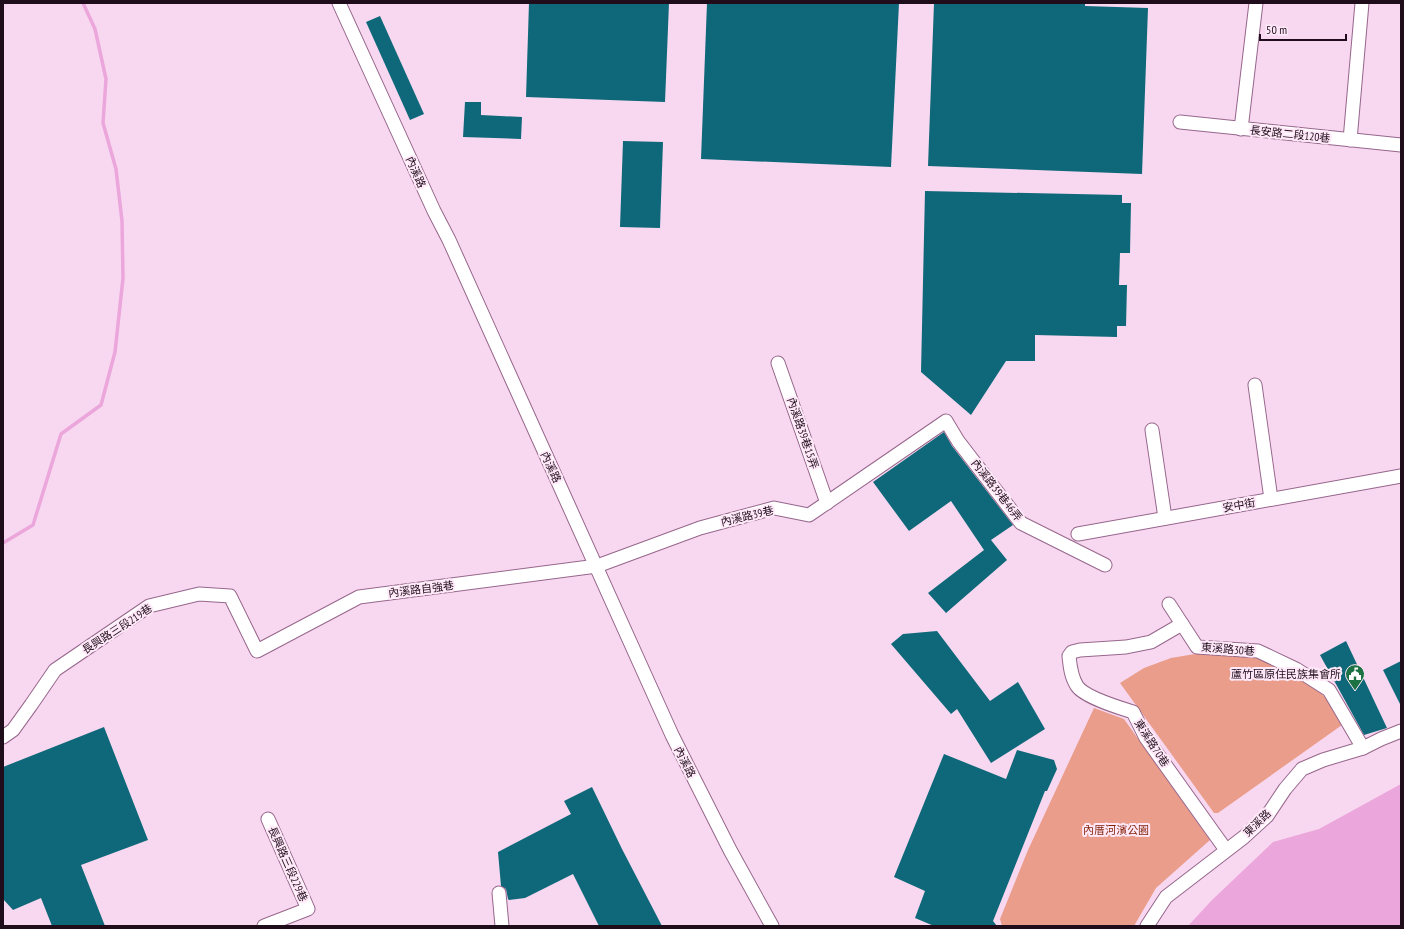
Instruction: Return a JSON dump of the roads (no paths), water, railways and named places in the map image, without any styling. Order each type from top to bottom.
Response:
[{"type":"street","name":"內溪路","points":[[339,3],[434,211],[450,240],[527,415],[597,566],[672,735],[730,850],[772,926]]},
{"type":"street","points":[[1241,129],[1256,3]]},
{"type":"street","points":[[1350,140],[1362,3]]},
{"type":"street","name":"長安路二段120巷","points":[[1180,122],[1401,145]]},
{"type":"street","name":"內溪路39巷15弄","points":[[778,362],[827,503]]},
{"type":"street","points":[[1255,385],[1271,499]]},
{"type":"street","name":"內溪路39巷","points":[[597,566],[700,528],[774,508],[809,515],[946,421]]},
{"type":"street","name":"內溪路39巷46弄","points":[[946,421],[958,441],[1022,523],[1105,565]]},
{"type":"street","points":[[1152,430],[1165,518]]},
{"type":"street","name":"安中街","points":[[1078,534],[1401,476]]},
{"type":"street","name":"內溪路自強巷","points":[[257,651],[360,597],[597,566]]},
{"type":"street","name":"長興路三段219巷","points":[[3,737],[13,730],[32,706],[55,670],[149,606],[199,594],[230,596],[257,651]]},
{"type":"street","name":"東溪路30巷","points":[[1168,604],[1196,647],[1258,651],[1296,669],[1329,690],[1363,748]]},
{"type":"street","name":"東溪路70巷","points":[[1182,624],[1151,642],[1126,647],[1091,648],[1072,652],[1069,656],[1072,678],[1078,688],[1089,695],[1112,706],[1133,712],[1146,738],[1226,850]]},
{"type":"street","name":"東溪路","points":[[1147,926],[1166,897],[1267,816],[1285,789],[1302,769],[1323,760],[1363,748],[1401,731]]},
{"type":"street","name":"長興路三段229巷","points":[[264,926],[308,909],[268,819]]},
{"type":"street","points":[[499,893],[502,926]]},
{"type":"waterway","points":[[3,543],[33,525],[61,434],[101,405],[115,352],[123,278],[122,221],[116,169],[103,123],[106,79],[95,29],[83,3]]},
{"type":"place","name":"蘆竹區原住民族集會所","points":[[1355,691]]},
{"type":"park label","name":"內厝河濱公園","points":[[1116,830]]}]
